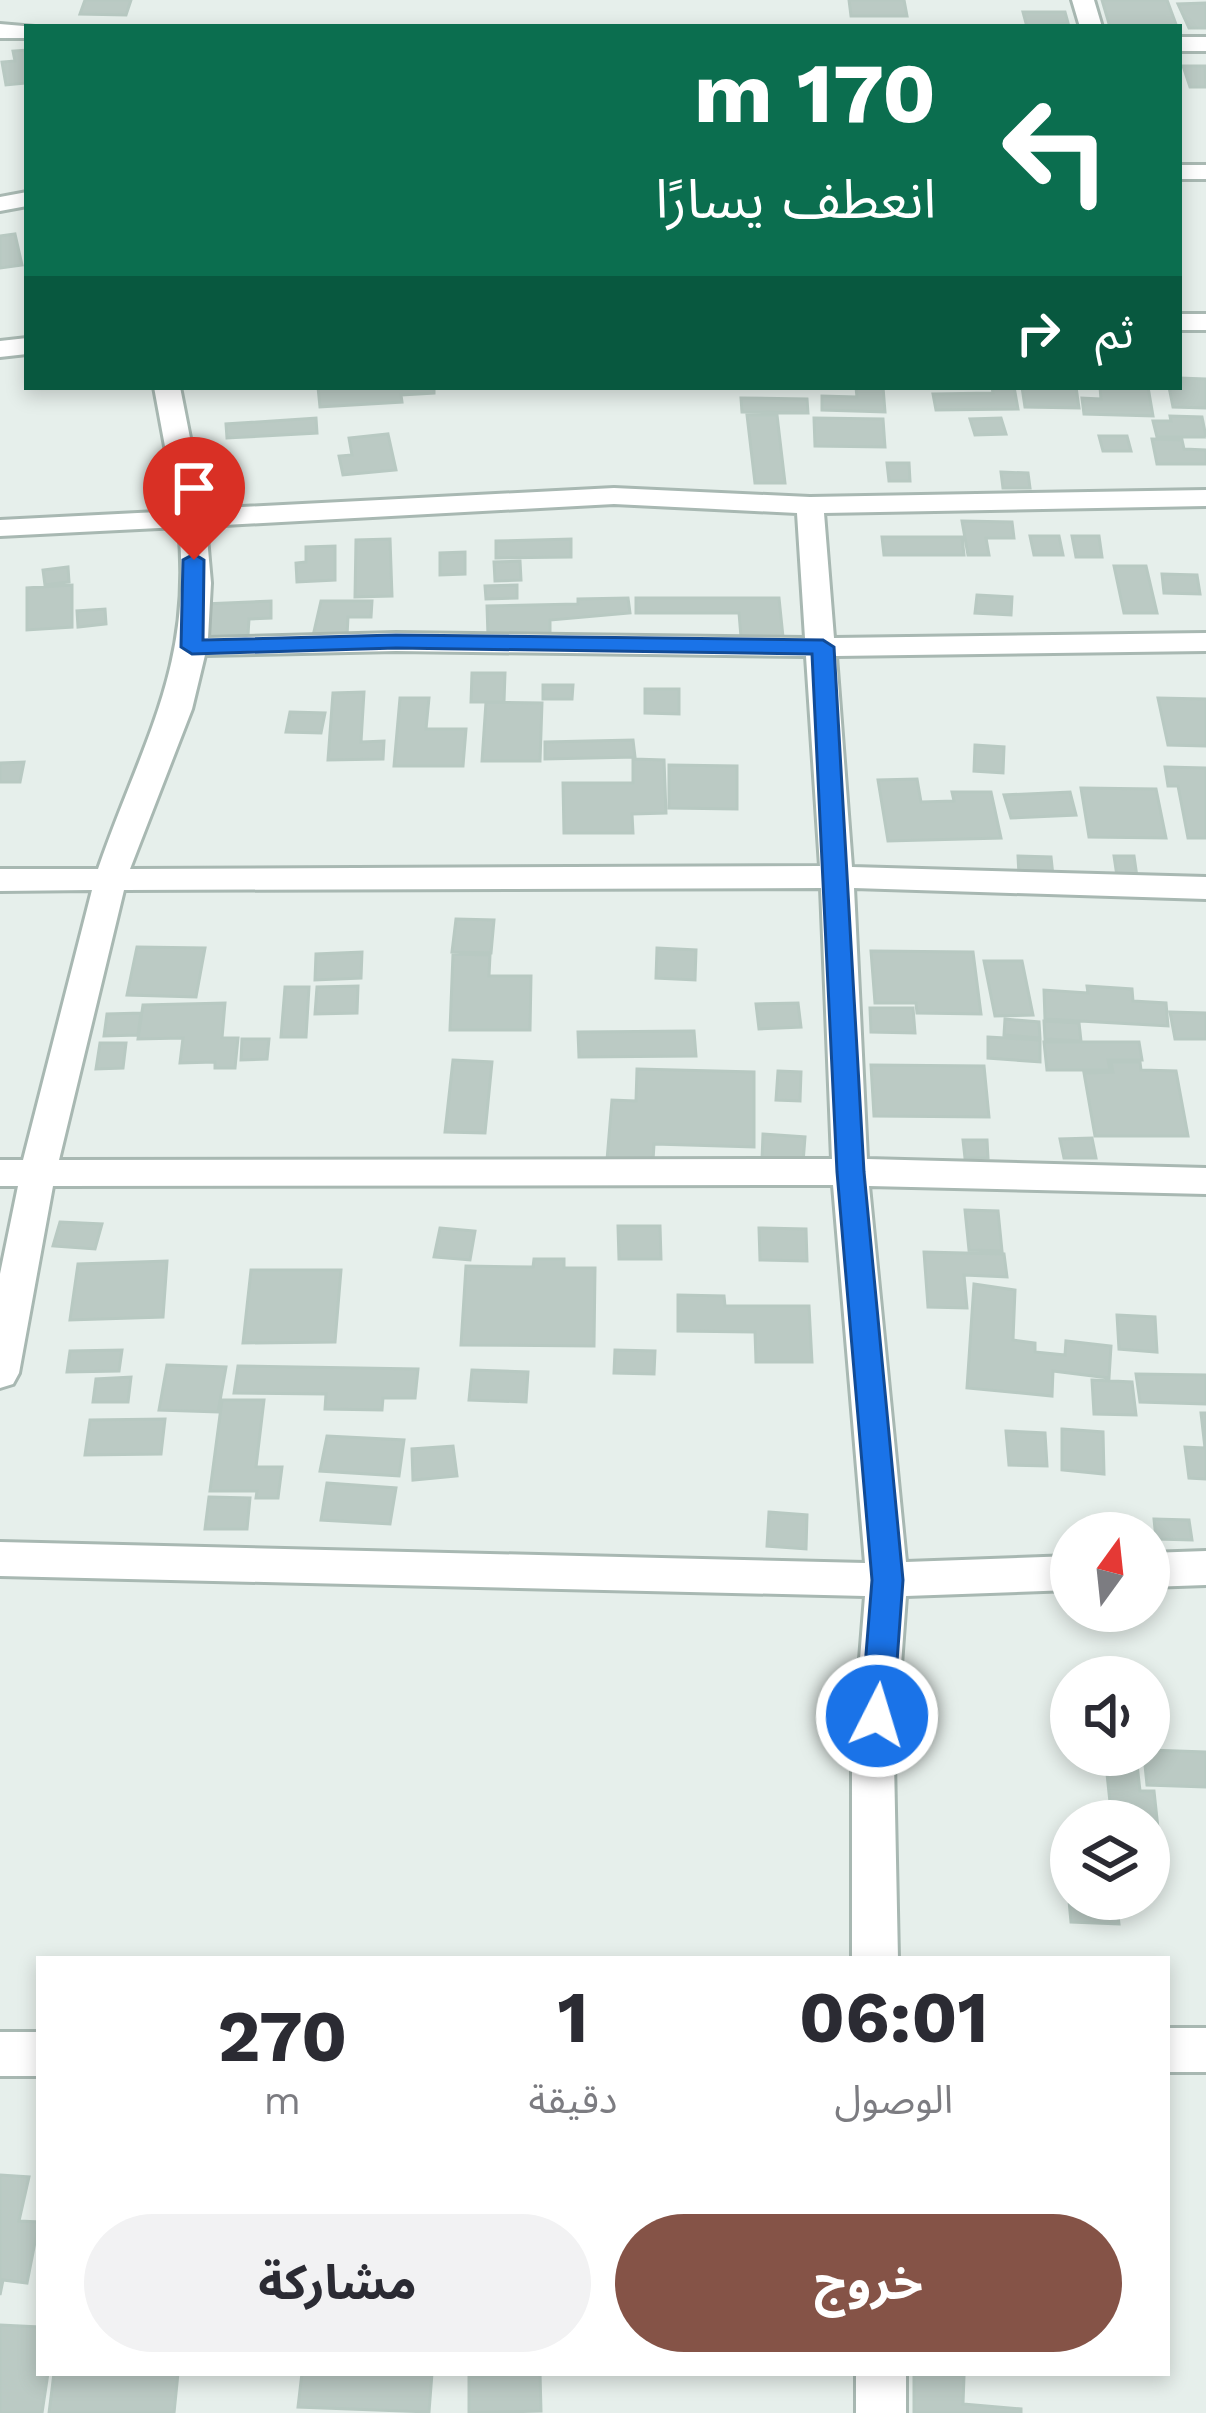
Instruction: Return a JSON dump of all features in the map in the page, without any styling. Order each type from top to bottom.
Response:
[{"type":"street","points":[[0,1372],[38,1171],[111,880],[178,703],[192,647],[195,517],[168,390]]},
{"type":"street","points":[[0,528],[614,496],[811,506],[1206,497]]},
{"type":"street","points":[[811,506],[837,877],[850,1172],[887,1580],[873,1761],[875,1956]]},
{"type":"street","points":[[192,647],[396,641],[823,647],[1206,642]]},
{"type":"street","points":[[0,880],[837,877],[1206,888]]},
{"type":"street","points":[[0,1173],[850,1172],[1206,1181]]},
{"type":"street","points":[[0,1559],[887,1580],[1050,1574]]},
{"type":"street","points":[[1170,1569],[1206,1568]]},
{"type":"street","points":[[1170,2050],[1206,2050]]},
{"type":"street","points":[[0,2054],[36,2054]]},
{"type":"street","points":[[880,2376],[881,2413]]},
{"type":"building","points":[[85,0],[131,0],[126,15],[80,14]]},
{"type":"building","points":[[849,0],[904,0],[907,16],[851,16]]},
{"type":"building","points":[[1102,0],[1167,0],[1176,24],[1109,24]]},
{"type":"building","points":[[1206,3],[1206,28],[1189,28],[1178,4]]},
{"type":"building","points":[[1023,12],[1065,12],[1068,23],[1058,24],[1026,24]]},
{"type":"building","points":[[24,50],[24,83],[6,85],[2,62],[15,61],[13,51]]},
{"type":"building","points":[[1183,66],[1205,66],[1206,87],[1190,87]]},
{"type":"building","points":[[15,234],[22,265],[0,268],[0,236]]},
{"type":"building","points":[[1182,378],[1206,379],[1206,408],[1173,407],[1170,390],[1182,390]]},
{"type":"building","points":[[318,390],[434,390],[401,395],[402,402],[320,407]]},
{"type":"building","points":[[856,390],[883,390],[885,412],[822,410],[822,396],[857,397]]},
{"type":"building","points":[[1015,390],[1018,409],[936,410],[933,394]]},
{"type":"building","points":[[1022,390],[1076,390],[1079,408],[1025,407]]},
{"type":"building","points":[[1100,390],[1149,390],[1153,416],[1084,414],[1082,398],[1101,399]]},
{"type":"building","points":[[741,398],[807,399],[808,413],[742,412]]},
{"type":"building","points":[[747,415],[777,415],[785,483],[755,483]]},
{"type":"building","points":[[1170,416],[1202,417],[1206,437],[1157,437],[1153,421],[1171,421]]},
{"type":"building","points":[[316,418],[317,433],[227,438],[226,424]]},
{"type":"building","points":[[814,418],[883,419],[885,447],[815,446]]},
{"type":"building","points":[[1001,418],[1006,434],[975,435],[970,419]]},
{"type":"building","points":[[388,434],[396,470],[343,475],[339,456],[352,455],[349,438]]},
{"type":"building","points":[[1099,436],[1127,436],[1131,451],[1103,451]]},
{"type":"building","points":[[1152,439],[1182,440],[1184,449],[1206,450],[1206,464],[1157,464]]},
{"type":"building","points":[[214,452],[217,478],[193,481],[189,455]]},
{"type":"building","points":[[887,463],[909,463],[910,481],[889,481]]},
{"type":"building","points":[[1001,472],[1028,473],[1030,488],[1003,488]]},
{"type":"building","points":[[962,521],[1012,522],[1014,538],[986,538],[989,555],[968,555]]},
{"type":"building","points":[[1030,536],[1059,536],[1063,555],[1034,555]]},
{"type":"building","points":[[1072,536],[1099,536],[1102,557],[1076,557]]},
{"type":"building","points":[[882,537],[962,537],[964,555],[884,555]]},
{"type":"building","points":[[390,539],[392,596],[355,597],[356,540]]},
{"type":"building","points":[[571,539],[571,557],[496,558],[496,541]]},
{"type":"building","points":[[335,546],[335,580],[297,582],[296,563],[306,562],[306,547]]},
{"type":"building","points":[[465,552],[465,574],[440,575],[440,553]]},
{"type":"building","points":[[520,561],[521,580],[495,581],[494,562]]},
{"type":"building","points":[[1114,566],[1146,566],[1157,613],[1124,613]]},
{"type":"building","points":[[68,567],[69,582],[45,585],[43,570]]},
{"type":"building","points":[[1162,574],[1197,575],[1200,594],[1164,593]]},
{"type":"building","points":[[72,585],[72,627],[27,630],[27,588]]},
{"type":"building","points":[[517,585],[517,598],[486,599],[485,586]]},
{"type":"building","points":[[977,595],[1012,597],[1011,615],[975,613]]},
{"type":"building","points":[[628,598],[630,613],[550,620],[550,635],[488,636],[487,606]]},
{"type":"building","points":[[636,598],[779,598],[783,637],[741,637],[739,613],[636,613]]},
{"type":"building","points":[[271,601],[271,618],[249,619],[248,635],[202,637],[204,604]]},
{"type":"building","points":[[321,601],[372,601],[371,617],[348,617],[347,636],[313,636]]},
{"type":"building","points":[[105,609],[106,624],[78,627],[77,611]]},
{"type":"building","points":[[472,673],[505,673],[504,702],[471,702]]},
{"type":"building","points":[[543,685],[573,685],[572,699],[543,699]]},
{"type":"building","points":[[645,689],[679,689],[679,714],[645,713]]},
{"type":"building","points":[[364,692],[361,742],[384,741],[383,759],[328,760],[333,693]]},
{"type":"building","points":[[400,698],[429,698],[426,729],[466,729],[463,766],[394,766]]},
{"type":"building","points":[[1158,698],[1206,699],[1206,746],[1168,745]]},
{"type":"building","points":[[486,702],[542,703],[540,761],[482,761]]},
{"type":"building","points":[[290,712],[325,713],[321,733],[286,732]]},
{"type":"building","points":[[633,740],[635,757],[545,759],[545,742]]},
{"type":"building","points":[[975,745],[1004,747],[1003,773],[974,771]]},
{"type":"building","points":[[633,759],[664,760],[666,813],[632,814],[633,833],[564,833],[563,783],[633,783]]},
{"type":"building","points":[[24,762],[20,782],[0,782],[0,763]]},
{"type":"building","points":[[669,765],[737,766],[737,809],[669,808]]},
{"type":"building","points":[[1165,767],[1206,768],[1206,838],[1188,838],[1178,786],[1168,786]]},
{"type":"building","points":[[917,779],[921,802],[954,801],[952,792],[991,792],[1001,838],[888,841],[878,780]]},
{"type":"building","points":[[1081,788],[1156,789],[1166,838],[1089,837]]},
{"type":"building","points":[[1070,792],[1076,815],[1011,818],[1004,795]]},
{"type":"building","points":[[1018,856],[1051,857],[1053,876],[1019,875]]},
{"type":"building","points":[[1114,856],[1134,856],[1137,877],[1117,876]]},
{"type":"building","points":[[456,919],[494,920],[491,953],[452,952]]},
{"type":"building","points":[[137,947],[205,948],[196,997],[127,995]]},
{"type":"building","points":[[657,948],[696,950],[695,980],[656,978]]},
{"type":"building","points":[[871,951],[973,952],[981,1014],[917,1013],[916,1003],[875,1003]]},
{"type":"building","points":[[362,952],[361,978],[315,980],[316,954]]},
{"type":"building","points":[[453,954],[490,955],[489,976],[531,976],[530,1030],[450,1030]]},
{"type":"building","points":[[984,961],[1022,961],[1033,1015],[995,1016]]},
{"type":"building","points":[[358,986],[357,1013],[315,1014],[317,987]]},
{"type":"building","points":[[1087,986],[1132,989],[1133,1001],[1166,1003],[1168,1026],[1045,1019],[1044,990],[1088,993]]},
{"type":"building","points":[[285,987],[309,987],[306,1037],[281,1037]]},
{"type":"building","points":[[225,1003],[222,1038],[238,1038],[235,1068],[215,1068],[215,1062],[180,1063],[183,1038],[138,1039],[143,1005]]},
{"type":"building","points":[[798,1003],[801,1027],[759,1029],[756,1004]]},
{"type":"building","points":[[870,1008],[913,1008],[915,1033],[871,1032]]},
{"type":"building","points":[[1170,1012],[1206,1013],[1206,1039],[1175,1039]]},
{"type":"building","points":[[141,1013],[138,1035],[104,1036],[107,1014]]},
{"type":"building","points":[[1005,1019],[1039,1022],[1040,1038],[1004,1035]]},
{"type":"building","points":[[1044,1021],[1079,1023],[1081,1041],[1045,1039]]},
{"type":"building","points":[[694,1031],[696,1056],[579,1057],[578,1032]]},
{"type":"building","points":[[988,1037],[1040,1040],[1040,1062],[988,1058]]},
{"type":"building","points":[[242,1039],[269,1039],[267,1059],[241,1060]]},
{"type":"building","points":[[1044,1042],[1139,1042],[1142,1060],[1108,1060],[1110,1070],[1047,1070]]},
{"type":"building","points":[[100,1043],[126,1043],[123,1068],[96,1069]]},
{"type":"building","points":[[453,1060],[492,1062],[485,1133],[445,1132]]},
{"type":"building","points":[[1111,1062],[1140,1062],[1141,1070],[1176,1071],[1188,1136],[1095,1136],[1084,1073],[1113,1072]]},
{"type":"building","points":[[871,1065],[984,1066],[989,1117],[874,1116]]},
{"type":"building","points":[[637,1069],[754,1072],[754,1147],[654,1144],[653,1161],[607,1160],[612,1100],[636,1101]]},
{"type":"building","points":[[778,1071],[801,1072],[800,1101],[776,1100]]},
{"type":"building","points":[[763,1134],[805,1137],[803,1163],[762,1160]]},
{"type":"building","points":[[1092,1138],[1096,1158],[1064,1158],[1060,1139]]},
{"type":"building","points":[[963,1140],[987,1140],[988,1158],[965,1158]]},
{"type":"building","points":[[965,1210],[998,1211],[1002,1251],[969,1250]]},
{"type":"building","points":[[60,1222],[102,1224],[95,1249],[53,1246]]},
{"type":"building","points":[[618,1226],[660,1226],[661,1259],[619,1259]]},
{"type":"building","points":[[440,1228],[475,1231],[470,1260],[434,1257]]},
{"type":"building","points":[[759,1228],[806,1229],[807,1261],[760,1260]]},
{"type":"building","points":[[924,1252],[1004,1254],[1007,1277],[964,1275],[967,1308],[928,1307]]},
{"type":"building","points":[[534,1259],[564,1259],[564,1268],[595,1268],[594,1346],[461,1345],[466,1266],[533,1267]]},
{"type":"building","points":[[167,1261],[163,1317],[70,1320],[78,1264]]},
{"type":"building","points":[[251,1270],[341,1270],[335,1342],[243,1343]]},
{"type":"building","points":[[974,1284],[1015,1290],[1013,1340],[1035,1343],[1035,1352],[1065,1355],[1066,1341],[1111,1346],[1109,1378],[1053,1371],[1052,1396],[967,1388]]},
{"type":"building","points":[[678,1295],[724,1296],[725,1306],[809,1306],[812,1362],[756,1362],[755,1332],[678,1331]]},
{"type":"building","points":[[1117,1315],[1155,1317],[1157,1352],[1119,1349]]},
{"type":"building","points":[[122,1350],[119,1371],[67,1372],[70,1351]]},
{"type":"building","points":[[615,1350],[655,1351],[654,1374],[614,1373]]},
{"type":"building","points":[[167,1365],[226,1367],[218,1412],[159,1410]]},
{"type":"building","points":[[238,1366],[418,1369],[415,1398],[383,1398],[382,1410],[325,1409],[326,1394],[234,1393]]},
{"type":"building","points":[[472,1370],[528,1372],[526,1402],[469,1400]]},
{"type":"building","points":[[1136,1374],[1206,1375],[1206,1404],[1140,1402]]},
{"type":"building","points":[[131,1377],[128,1402],[93,1402],[96,1379]]},
{"type":"building","points":[[1092,1380],[1132,1382],[1136,1415],[1094,1414]]},
{"type":"building","points":[[222,1400],[264,1400],[256,1467],[282,1467],[278,1498],[256,1498],[257,1491],[210,1491]]},
{"type":"building","points":[[1201,1413],[1206,1413],[1206,1479],[1189,1478],[1185,1447],[1205,1448]]},
{"type":"building","points":[[165,1419],[161,1454],[85,1455],[90,1420]]},
{"type":"building","points":[[1062,1429],[1103,1432],[1104,1474],[1062,1470]]},
{"type":"building","points":[[1006,1431],[1045,1433],[1047,1466],[1009,1465]]},
{"type":"building","points":[[327,1436],[404,1440],[399,1476],[320,1471]]},
{"type":"building","points":[[453,1446],[457,1476],[413,1480],[412,1449]]},
{"type":"building","points":[[327,1483],[396,1488],[390,1524],[321,1520]]},
{"type":"building","points":[[209,1497],[250,1498],[247,1529],[205,1529]]},
{"type":"building","points":[[769,1512],[807,1515],[806,1549],[767,1546]]},
{"type":"building","points":[[1170,1519],[1189,1520],[1192,1540],[1170,1539]]},
{"type":"building","points":[[1170,1751],[1206,1752],[1206,1787],[1147,1785],[1146,1776],[1170,1776]]},
{"type":"building","points":[[1107,1776],[1138,1776],[1140,1791],[1154,1791],[1155,1800],[1110,1800]]},
{"type":"building","points":[[1119,1920],[1119,1924],[1071,1922]]},
{"type":"building","points":[[0,2175],[29,2177],[19,2221],[36,2222],[27,2283],[3,2280],[0,2295]]},
{"type":"building","points":[[0,2325],[36,2327],[36,2376],[48,2376],[42,2413],[0,2413]]},
{"type":"building","points":[[54,2376],[178,2376],[174,2413],[49,2413]]},
{"type":"building","points":[[302,2376],[432,2376],[429,2412],[298,2407]]},
{"type":"building","points":[[540,2376],[541,2411],[469,2413],[469,2377]]},
{"type":"building","points":[[914,2376],[964,2376],[963,2404],[1021,2409],[1021,2413],[914,2413]]},
{"type":"route","points":[[194,560],[192,647],[396,641],[823,647],[850,1172],[887,1580],[877,1716]]}]
